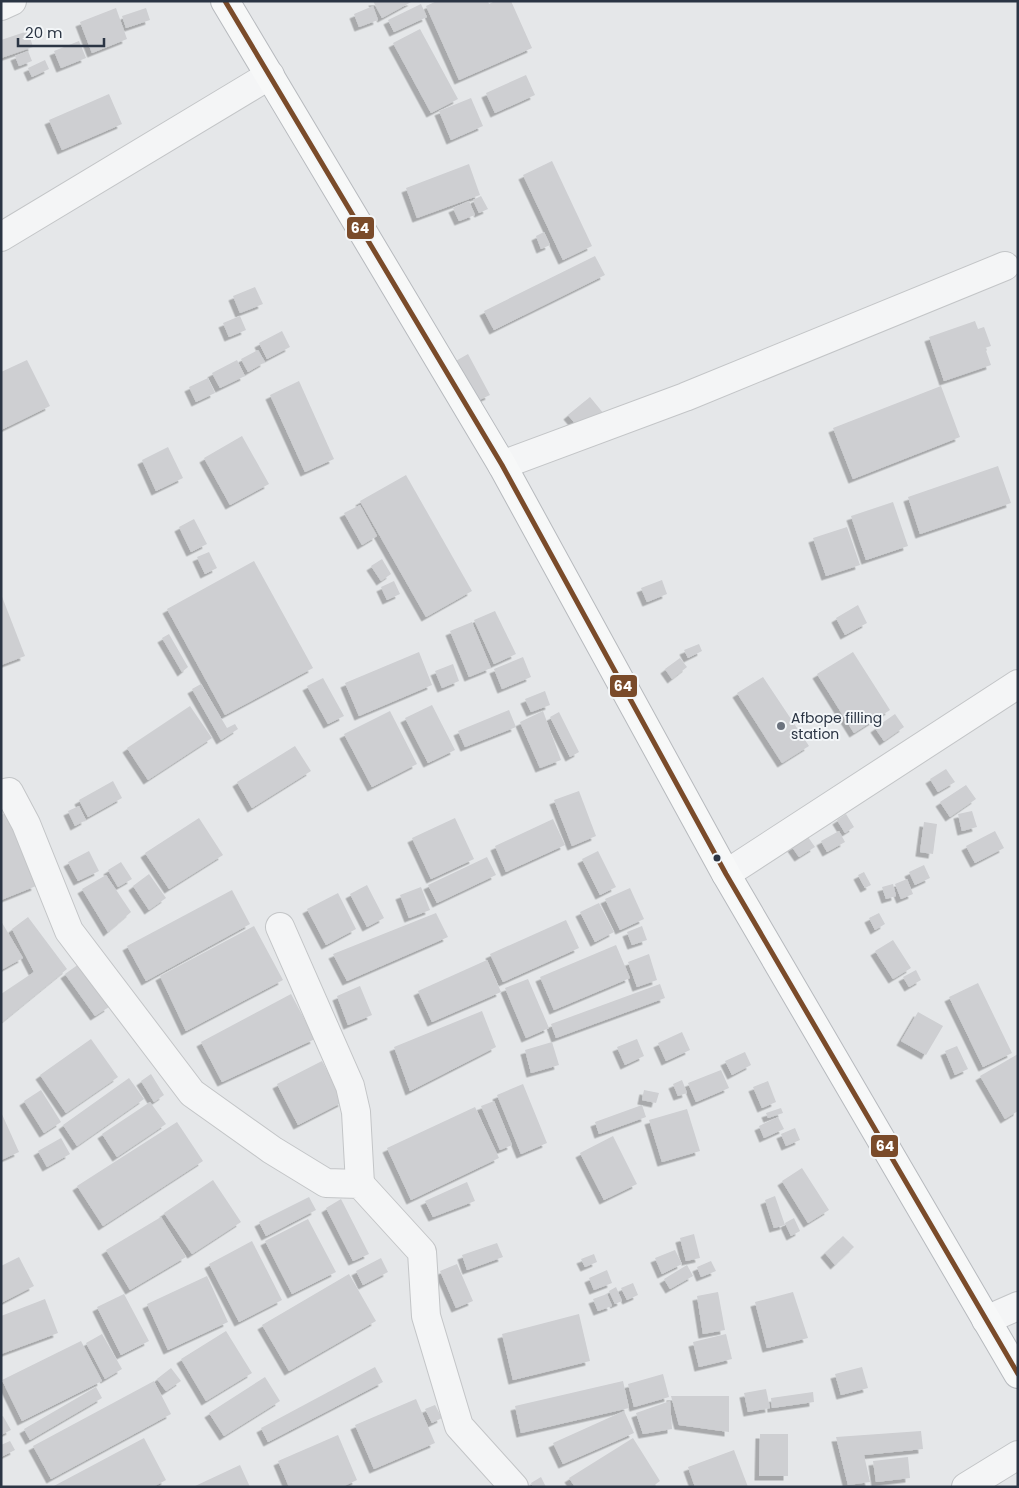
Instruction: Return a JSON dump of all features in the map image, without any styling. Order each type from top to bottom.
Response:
[{"type":"highway","points":[[225,1],[502,465],[726,874],[1018,1374]]},
{"type":"street","points":[[1,6],[12,1]]},
{"type":"street","points":[[1,237],[270,75]]},
{"type":"street","points":[[502,465],[685,397],[1005,266]]},
{"type":"street","points":[[726,874],[1018,684]]},
{"type":"street","points":[[1,794],[9,792],[26,824],[69,931],[192,1093],[272,1150],[326,1183],[360,1184]]},
{"type":"street","points":[[280,927],[350,1086],[356,1112],[360,1184],[422,1252],[426,1316],[458,1426],[514,1487]]},
{"type":"street","points":[[986,1320],[1018,1306]]},
{"type":"street","points":[[966,1487],[1018,1455]]},
{"type":"building","points":[[373,1],[413,1],[382,18]]},
{"type":"building","points":[[437,1],[488,1],[489,4],[495,1],[511,1],[532,48],[459,80],[426,6]]},
{"type":"building","points":[[421,4],[427,17],[394,32],[388,20]]},
{"type":"building","points":[[373,6],[378,20],[359,27],[354,14]]},
{"type":"building","points":[[116,8],[127,39],[92,53],[80,22]]},
{"type":"building","points":[[146,8],[150,20],[126,28],[122,16]]},
{"type":"building","points":[[420,29],[458,99],[431,113],[393,43]]},
{"type":"building","points":[[28,31],[33,47],[1,58],[1,40]]},
{"type":"building","points":[[79,41],[86,58],[61,68],[54,51]]},
{"type":"building","points":[[28,51],[32,61],[19,66],[15,56]]},
{"type":"building","points":[[45,60],[49,69],[32,77],[28,68]]},
{"type":"building","points":[[526,75],[535,95],[495,113],[486,93]]},
{"type":"building","points":[[109,94],[122,124],[62,150],[49,120]]},
{"type":"building","points":[[471,98],[483,126],[451,140],[439,111]]},
{"type":"building","points":[[552,161],[592,246],[563,260],[523,175]]},
{"type":"building","points":[[469,164],[480,195],[417,218],[406,188]]},
{"type":"building","points":[[481,196],[488,209],[479,213],[473,200]]},
{"type":"building","points":[[469,201],[475,215],[459,221],[453,208]]},
{"type":"building","points":[[544,232],[550,245],[541,249],[536,236]]},
{"type":"building","points":[[595,256],[605,275],[494,330],[484,311]]},
{"type":"building","points":[[255,287],[263,304],[240,313],[233,296]]},
{"type":"building","points":[[240,316],[246,330],[229,337],[223,323]]},
{"type":"building","points":[[975,321],[978,329],[984,327],[991,346],[985,348],[991,365],[944,381],[929,337]]},
{"type":"building","points":[[282,331],[290,347],[267,359],[259,343]]},
{"type":"building","points":[[258,350],[265,362],[248,372],[241,359]]},
{"type":"building","points":[[468,354],[490,395],[475,402],[454,362]]},
{"type":"building","points":[[27,360],[50,406],[1,430],[1,372]]},
{"type":"building","points":[[237,360],[245,376],[220,388],[212,373]]},
{"type":"building","points":[[208,378],[215,393],[196,402],[189,387]]},
{"type":"building","points":[[299,381],[334,459],[305,472],[270,395]]},
{"type":"building","points":[[941,386],[960,437],[853,479],[833,428]]},
{"type":"building","points":[[590,397],[604,414],[582,432],[568,415]]},
{"type":"building","points":[[242,436],[269,484],[230,505],[204,458]]},
{"type":"building","points":[[168,447],[183,478],[156,491],[142,460]]},
{"type":"building","points":[[998,466],[1011,503],[920,534],[908,497]]},
{"type":"building","points":[[406,475],[472,591],[426,617],[360,501]]},
{"type":"building","points":[[893,502],[908,546],[866,560],[851,516]]},
{"type":"building","points":[[360,505],[377,536],[362,545],[344,513]]},
{"type":"building","points":[[194,519],[207,544],[191,552],[179,527]]},
{"type":"building","points":[[847,527],[860,565],[826,576],[813,538]]},
{"type":"building","points":[[209,552],[217,568],[205,574],[197,557]]},
{"type":"building","points":[[382,559],[391,574],[381,581],[371,566]]},
{"type":"building","points":[[254,561],[313,668],[225,715],[167,609]]},
{"type":"building","points":[[662,580],[667,594],[647,602],[641,588]]},
{"type":"building","points":[[394,581],[400,594],[387,600],[381,587]]},
{"type":"building","points":[[1,594],[25,656],[1,665]]},
{"type":"building","points":[[858,605],[867,623],[845,635],[836,618]]},
{"type":"building","points":[[495,611],[516,654],[494,664],[474,620]]},
{"type":"building","points":[[472,622],[491,668],[469,677],[450,631]]},
{"type":"building","points":[[169,634],[188,667],[182,672],[162,638]]},
{"type":"building","points":[[699,644],[702,651],[688,658],[684,650]]},
{"type":"building","points":[[419,652],[432,685],[359,716],[345,683]]},
{"type":"building","points":[[853,652],[890,710],[854,733],[817,674]]},
{"type":"building","points":[[523,657],[531,677],[502,689],[494,669]]},
{"type":"building","points":[[680,658],[687,667],[672,679],[665,669]]},
{"type":"building","points":[[453,664],[459,681],[442,688],[435,671]]},
{"type":"building","points":[[763,677],[809,746],[782,763],[737,693]]},
{"type":"building","points":[[323,678],[344,716],[328,724],[307,686]]},
{"type":"building","points":[[201,684],[227,728],[235,724],[238,729],[221,740],[192,689]]},
{"type":"building","points":[[545,691],[550,705],[531,712],[525,699]]},
{"type":"building","points":[[432,705],[455,750],[428,763],[405,718]]},
{"type":"building","points":[[190,706],[212,738],[148,780],[127,748]]},
{"type":"building","points":[[509,710],[516,727],[465,747],[458,731]]},
{"type":"building","points":[[390,711],[417,764],[372,787],[344,734]]},
{"type":"building","points":[[543,711],[561,760],[540,768],[520,722]]},
{"type":"building","points":[[559,712],[579,752],[570,757],[550,717]]},
{"type":"building","points":[[895,714],[904,727],[884,741],[875,728]]},
{"type":"building","points":[[295,746],[311,771],[252,808],[237,782]]},
{"type":"building","points":[[946,769],[955,782],[938,792],[930,779]]},
{"type":"building","points":[[113,781],[122,798],[88,817],[79,800]]},
{"type":"building","points":[[966,785],[976,799],[950,817],[940,802]]},
{"type":"building","points":[[579,791],[596,836],[572,846],[554,800]]},
{"type":"building","points":[[79,806],[86,820],[75,826],[68,811]]},
{"type":"building","points":[[972,811],[977,827],[962,831],[958,814]]},
{"type":"building","points":[[6,813],[36,886],[1,900],[1,815]]},
{"type":"building","points":[[846,814],[854,827],[845,833],[837,820]]},
{"type":"building","points":[[199,818],[223,855],[169,889],[145,853]]},
{"type":"building","points":[[455,818],[474,859],[431,879],[412,838]]},
{"type":"building","points":[[553,819],[565,845],[506,872],[495,846]]},
{"type":"building","points":[[924,822],[937,824],[933,854],[920,852]]},
{"type":"building","points":[[839,831],[845,842],[827,852],[821,841]]},
{"type":"building","points":[[995,831],[1004,848],[975,863],[966,846]]},
{"type":"building","points":[[808,837],[815,847],[799,857],[792,847]]},
{"type":"building","points":[[89,851],[99,871],[78,881],[68,862]]},
{"type":"building","points":[[598,851],[616,887],[600,895],[582,859]]},
{"type":"building","points":[[487,857],[496,875],[437,903],[428,885]]},
{"type":"building","points":[[121,862],[132,879],[118,887],[108,870]]},
{"type":"building","points":[[924,865],[930,878],[915,885],[909,872]]},
{"type":"building","points":[[864,872],[871,885],[865,888],[858,875]]},
{"type":"building","points":[[149,874],[166,898],[149,910],[133,886]]},
{"type":"building","points":[[106,875],[131,912],[108,932],[82,889]]},
{"type":"building","points":[[907,879],[913,894],[901,899],[895,884]]},
{"type":"building","points":[[893,884],[896,896],[886,899],[882,887]]},
{"type":"building","points":[[367,885],[384,918],[367,927],[350,894]]},
{"type":"building","points":[[421,887],[430,910],[409,918],[400,895]]},
{"type":"building","points":[[630,888],[644,919],[620,930],[605,899]]},
{"type":"building","points":[[232,890],[250,924],[146,981],[127,946]]},
{"type":"building","points":[[338,893],[356,929],[326,945],[307,909]]},
{"type":"building","points":[[599,903],[614,932],[595,942],[580,912]]},
{"type":"building","points":[[436,913],[448,937],[347,981],[333,954]]},
{"type":"building","points":[[879,913],[885,924],[875,930],[869,918]]},
{"type":"building","points":[[28,917],[67,969],[1,1023],[1,994],[34,972],[12,929]]},
{"type":"building","points":[[566,920],[579,948],[503,982],[490,954]]},
{"type":"building","points":[[1,921],[23,958],[1,970]]},
{"type":"building","points":[[254,926],[283,980],[186,1031],[160,976]]},
{"type":"building","points":[[642,926],[647,940],[632,945],[627,932]]},
{"type":"building","points":[[893,940],[911,968],[893,979],[875,951]]},
{"type":"building","points":[[616,945],[630,978],[554,1010],[540,977]]},
{"type":"building","points":[[649,954],[657,980],[637,987],[628,962]]},
{"type":"building","points":[[487,960],[501,992],[432,1022],[418,991]]},
{"type":"building","points":[[79,964],[109,1007],[95,1016],[65,974]]},
{"type":"building","points":[[916,970],[921,980],[909,987],[903,977]]},
{"type":"building","points":[[528,979],[549,1028],[526,1038],[505,988]]},
{"type":"building","points":[[978,983],[1012,1053],[983,1067],[949,997]]},
{"type":"building","points":[[660,984],[665,998],[556,1038],[551,1024]]},
{"type":"building","points":[[360,986],[372,1015],[348,1025],[337,996]]},
{"type":"building","points":[[291,994],[315,1039],[222,1082],[201,1042]]},
{"type":"building","points":[[482,1011],[496,1047],[410,1091],[394,1047]]},
{"type":"building","points":[[918,1012],[943,1026],[926,1055],[901,1041]]},
{"type":"building","points":[[682,1032],[690,1050],[666,1061],[658,1043]]},
{"type":"building","points":[[91,1039],[118,1077],[66,1113],[40,1075]]},
{"type":"building","points":[[637,1039],[644,1056],[625,1065],[617,1047]]},
{"type":"building","points":[[552,1042],[559,1065],[531,1073],[525,1050]]},
{"type":"building","points":[[957,1046],[968,1069],[955,1075],[945,1051]]},
{"type":"building","points":[[745,1052],[751,1065],[732,1075],[725,1061]]},
{"type":"building","points":[[1018,1054],[1018,1111],[1005,1119],[980,1076]]},
{"type":"building","points":[[322,1061],[343,1102],[298,1125],[277,1084]]},
{"type":"building","points":[[721,1070],[729,1088],[696,1102],[688,1083]]},
{"type":"building","points":[[151,1074],[164,1095],[154,1102],[141,1081]]},
{"type":"building","points":[[129,1078],[144,1099],[77,1146],[63,1125]]},
{"type":"building","points":[[682,1080],[687,1093],[678,1096],[673,1084]]},
{"type":"building","points":[[768,1081],[776,1102],[762,1108],[753,1087]]},
{"type":"building","points":[[523,1084],[547,1143],[521,1154],[497,1095]]},
{"type":"building","points":[[41,1090],[61,1122],[44,1133],[24,1101]]},
{"type":"building","points":[[644,1090],[659,1093],[656,1103],[642,1100]]},
{"type":"building","points":[[494,1101],[512,1145],[500,1150],[481,1106]]},
{"type":"building","points":[[150,1102],[166,1124],[117,1157],[102,1134]]},
{"type":"building","points":[[642,1105],[646,1117],[599,1134],[595,1122]]},
{"type":"building","points":[[475,1107],[499,1158],[411,1200],[387,1148]]},
{"type":"building","points":[[781,1108],[783,1113],[768,1118],[766,1113]]},
{"type":"building","points":[[687,1109],[700,1151],[662,1162],[649,1120]]},
{"type":"building","points":[[1,1112],[19,1152],[1,1160]]},
{"type":"building","points":[[778,1117],[784,1129],[764,1138],[759,1126]]},
{"type":"building","points":[[177,1122],[203,1161],[103,1226],[77,1186]]},
{"type":"building","points":[[795,1128],[800,1140],[786,1146],[781,1134]]},
{"type":"building","points":[[613,1136],[637,1184],[604,1200],[580,1153]]},
{"type":"building","points":[[61,1138],[70,1154],[47,1167],[38,1151]]},
{"type":"building","points":[[802,1168],[829,1210],[808,1223],[782,1181]]},
{"type":"building","points":[[213,1180],[241,1222],[192,1254],[164,1213]]},
{"type":"building","points":[[467,1182],[475,1201],[433,1217],[425,1201]]},
{"type":"building","points":[[775,1196],[785,1225],[774,1228],[765,1200]]},
{"type":"building","points":[[309,1197],[316,1210],[266,1236],[259,1222]]},
{"type":"building","points":[[341,1199],[369,1254],[353,1261],[326,1208]]},
{"type":"building","points":[[161,1217],[186,1257],[130,1290],[106,1250]]},
{"type":"building","points":[[794,1218],[800,1231],[791,1236],[785,1223]]},
{"type":"building","points":[[308,1219],[336,1272],[292,1294],[265,1241]]},
{"type":"building","points":[[694,1234],[700,1258],[686,1261],[680,1238]]},
{"type":"building","points":[[843,1236],[854,1247],[835,1265],[825,1253]]},
{"type":"building","points":[[252,1241],[282,1300],[239,1322],[209,1264]]},
{"type":"building","points":[[497,1243],[503,1257],[467,1270],[462,1255]]},
{"type":"building","points":[[675,1250],[682,1264],[662,1274],[655,1258]]},
{"type":"building","points":[[594,1254],[597,1262],[585,1267],[581,1259]]},
{"type":"building","points":[[19,1257],[34,1286],[1,1303],[1,1266]]},
{"type":"building","points":[[381,1258],[388,1272],[363,1285],[356,1271]]},
{"type":"building","points":[[711,1261],[716,1271],[701,1277],[697,1267]]},
{"type":"building","points":[[457,1264],[473,1301],[456,1308],[440,1271]]},
{"type":"building","points":[[687,1265],[693,1276],[670,1289],[664,1279]]},
{"type":"building","points":[[607,1270],[612,1283],[594,1290],[589,1278]]},
{"type":"building","points":[[349,1274],[376,1321],[289,1371],[262,1325]]},
{"type":"building","points":[[207,1276],[228,1322],[168,1350],[147,1304]]},
{"type":"building","points":[[633,1283],[638,1295],[627,1300],[621,1288]]},
{"type":"building","points":[[616,1287],[622,1301],[615,1304],[609,1291]]},
{"type":"building","points":[[718,1292],[725,1330],[703,1334],[697,1296]]},
{"type":"building","points":[[793,1292],[808,1338],[767,1348],[755,1302]]},
{"type":"building","points":[[124,1294],[149,1341],[121,1355],[97,1307]]},
{"type":"building","points":[[607,1294],[612,1306],[598,1311],[593,1299]]},
{"type":"building","points":[[45,1299],[58,1333],[1,1354],[1,1316]]},
{"type":"building","points":[[579,1314],[590,1361],[513,1380],[502,1334]]},
{"type":"building","points":[[226,1331],[252,1373],[206,1401],[181,1359]]},
{"type":"building","points":[[102,1334],[122,1369],[105,1379],[86,1343]]},
{"type":"building","points":[[726,1334],[732,1359],[699,1367],[693,1342]]},
{"type":"building","points":[[81,1341],[102,1381],[22,1421],[2,1380]]},
{"type":"building","points":[[375,1367],[383,1382],[268,1442],[261,1428]]},
{"type":"building","points":[[862,1367],[868,1388],[841,1395],[835,1374]]},
{"type":"building","points":[[171,1368],[181,1381],[166,1391],[157,1379]]},
{"type":"building","points":[[663,1374],[669,1397],[634,1407],[628,1384]]},
{"type":"building","points":[[265,1377],[280,1401],[224,1436],[209,1413]]},
{"type":"building","points":[[154,1381],[171,1414],[51,1479],[33,1446]]},
{"type":"building","points":[[623,1381],[629,1408],[521,1433],[515,1406]]},
{"type":"building","points":[[96,1387],[102,1398],[30,1440],[24,1429]]},
{"type":"building","points":[[766,1389],[770,1408],[748,1412],[744,1393]]},
{"type":"building","points":[[813,1392],[814,1402],[772,1408],[771,1398]]},
{"type":"building","points":[[671,1396],[729,1396],[729,1432],[679,1425]]},
{"type":"building","points":[[416,1399],[435,1443],[374,1469],[355,1425]]},
{"type":"building","points":[[670,1401],[672,1429],[643,1434],[636,1413]]},
{"type":"building","points":[[435,1405],[442,1418],[432,1423],[425,1409]]},
{"type":"building","points":[[624,1411],[634,1433],[563,1464],[553,1443]]},
{"type":"building","points":[[3,1416],[11,1430],[1,1435],[1,1417]]},
{"type":"building","points":[[921,1431],[923,1449],[864,1455],[870,1482],[848,1485],[836,1437]]},
{"type":"building","points":[[760,1434],[788,1434],[788,1476],[759,1476]]},
{"type":"building","points":[[338,1435],[357,1480],[342,1487],[289,1487],[278,1461]]},
{"type":"building","points":[[144,1438],[166,1480],[153,1487],[52,1487]]},
{"type":"building","points":[[633,1438],[660,1481],[652,1487],[575,1487],[569,1478]]},
{"type":"building","points":[[10,1441],[15,1450],[1,1457],[1,1445]]},
{"type":"building","points":[[734,1450],[748,1487],[695,1487],[688,1467]]},
{"type":"building","points":[[908,1457],[910,1478],[876,1482],[873,1461]]},
{"type":"building","points":[[240,1465],[250,1487],[193,1487]]},
{"type":"building","points":[[541,1477],[546,1487],[533,1487],[531,1483]]},
{"type":"transit line","name":"64","points":[[225,1],[502,465],[726,874],[1018,1374]]},
{"type":"place","name":"Afbope filling station","points":[[781,726]]}]
